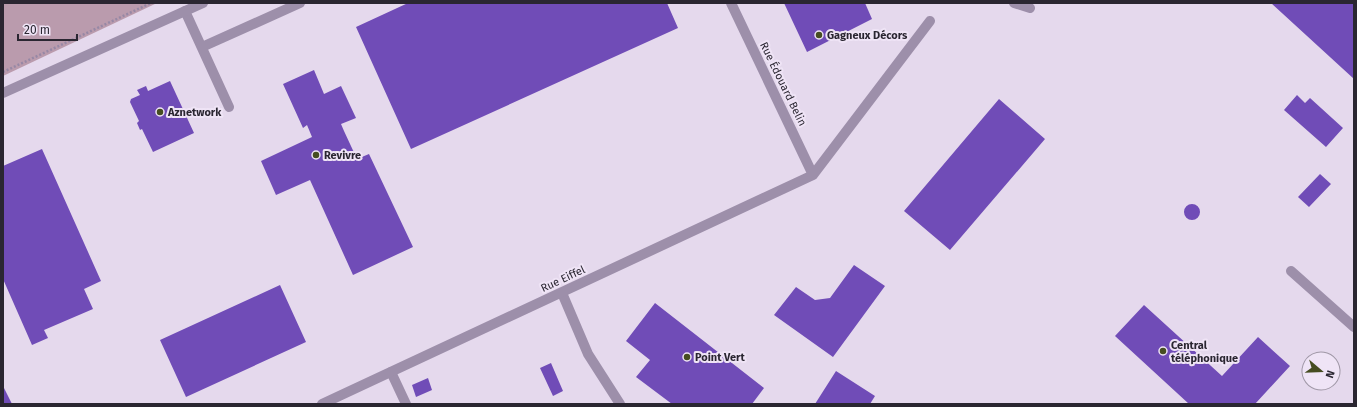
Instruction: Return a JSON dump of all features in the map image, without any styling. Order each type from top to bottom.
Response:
[{"type":"street","points":[[3,94],[203,3]]},
{"type":"street","points":[[202,47],[300,3]]},
{"type":"street","name":"Rue Édouard Belin","points":[[731,3],[814,175]]},
{"type":"street","points":[[1014,3],[1030,8]]},
{"type":"street","points":[[185,11],[229,107]]},
{"type":"street","points":[[814,175],[930,21]]},
{"type":"street","name":"Rue Eiffel","points":[[322,404],[814,175]]},
{"type":"street","points":[[1291,271],[1354,328]]},
{"type":"street","points":[[562,293],[588,354],[620,404]]},
{"type":"street","points":[[391,372],[406,404]]},
{"type":"path","points":[[3,72],[150,3]]},
{"type":"shaded area","points":[[3,3],[157,3],[3,76]]},
{"type":"building","points":[[408,3],[667,3],[678,28],[411,149],[356,27]]},
{"type":"building","name":"Gagneux Décors","points":[[784,3],[865,3],[872,19],[807,52]]},
{"type":"building","points":[[1271,3],[1354,3],[1354,79]]},
{"type":"building","points":[[314,70],[324,94],[341,86],[356,118],[341,124],[344,131],[357,159],[369,154],[413,247],[353,275],[310,180],[276,195],[261,161],[312,137],[307,125],[303,128],[283,84]]},
{"type":"building","name":"Aznetwork","points":[[170,81],[194,133],[153,152],[142,129],[140,130],[137,123],[139,121],[130,102],[131,99],[140,95],[137,90],[146,86],[148,91]]},
{"type":"building","points":[[1297,95],[1305,103],[1310,98],[1343,128],[1326,147],[1284,110]]},
{"type":"building","points":[[999,99],[1045,139],[950,250],[904,211]]},
{"type":"building","points":[[42,149],[101,281],[84,289],[93,309],[44,330],[48,338],[32,345],[3,279],[3,166]]},
{"type":"building","points":[[1320,174],[1331,184],[1309,207],[1298,197]]},
{"type":"building","points":[[1192,204],[1198,206],[1200,212],[1198,218],[1192,220],[1186,218],[1184,212],[1186,206]]},
{"type":"building","points":[[854,265],[885,286],[833,357],[774,315],[796,287],[815,300],[830,298]]},
{"type":"building","points":[[280,285],[306,342],[186,397],[160,340]]},
{"type":"building","points":[[655,303],[764,388],[752,404],[672,404],[636,377],[650,360],[626,341]]},
{"type":"building","name":"Central téléphonique","points":[[1144,305],[1222,376],[1258,337],[1290,366],[1255,404],[1189,404],[1115,336]]},
{"type":"building","points":[[551,363],[563,391],[553,396],[540,368]]},
{"type":"building","points":[[836,371],[875,396],[870,404],[815,404]]},
{"type":"building","points":[[428,378],[432,390],[416,397],[412,385]]},
{"type":"building","points":[[3,386],[12,404],[3,404]]},
{"type":"place","name":"Gagneux Décors","points":[[819,35]]},
{"type":"place","name":"Aznetwork","points":[[160,112]]},
{"type":"place","name":"Revivre","points":[[316,155]]},
{"type":"place","name":"Central téléphonique","points":[[1163,351]]},
{"type":"place","name":"Point Vert","points":[[687,357]]}]
